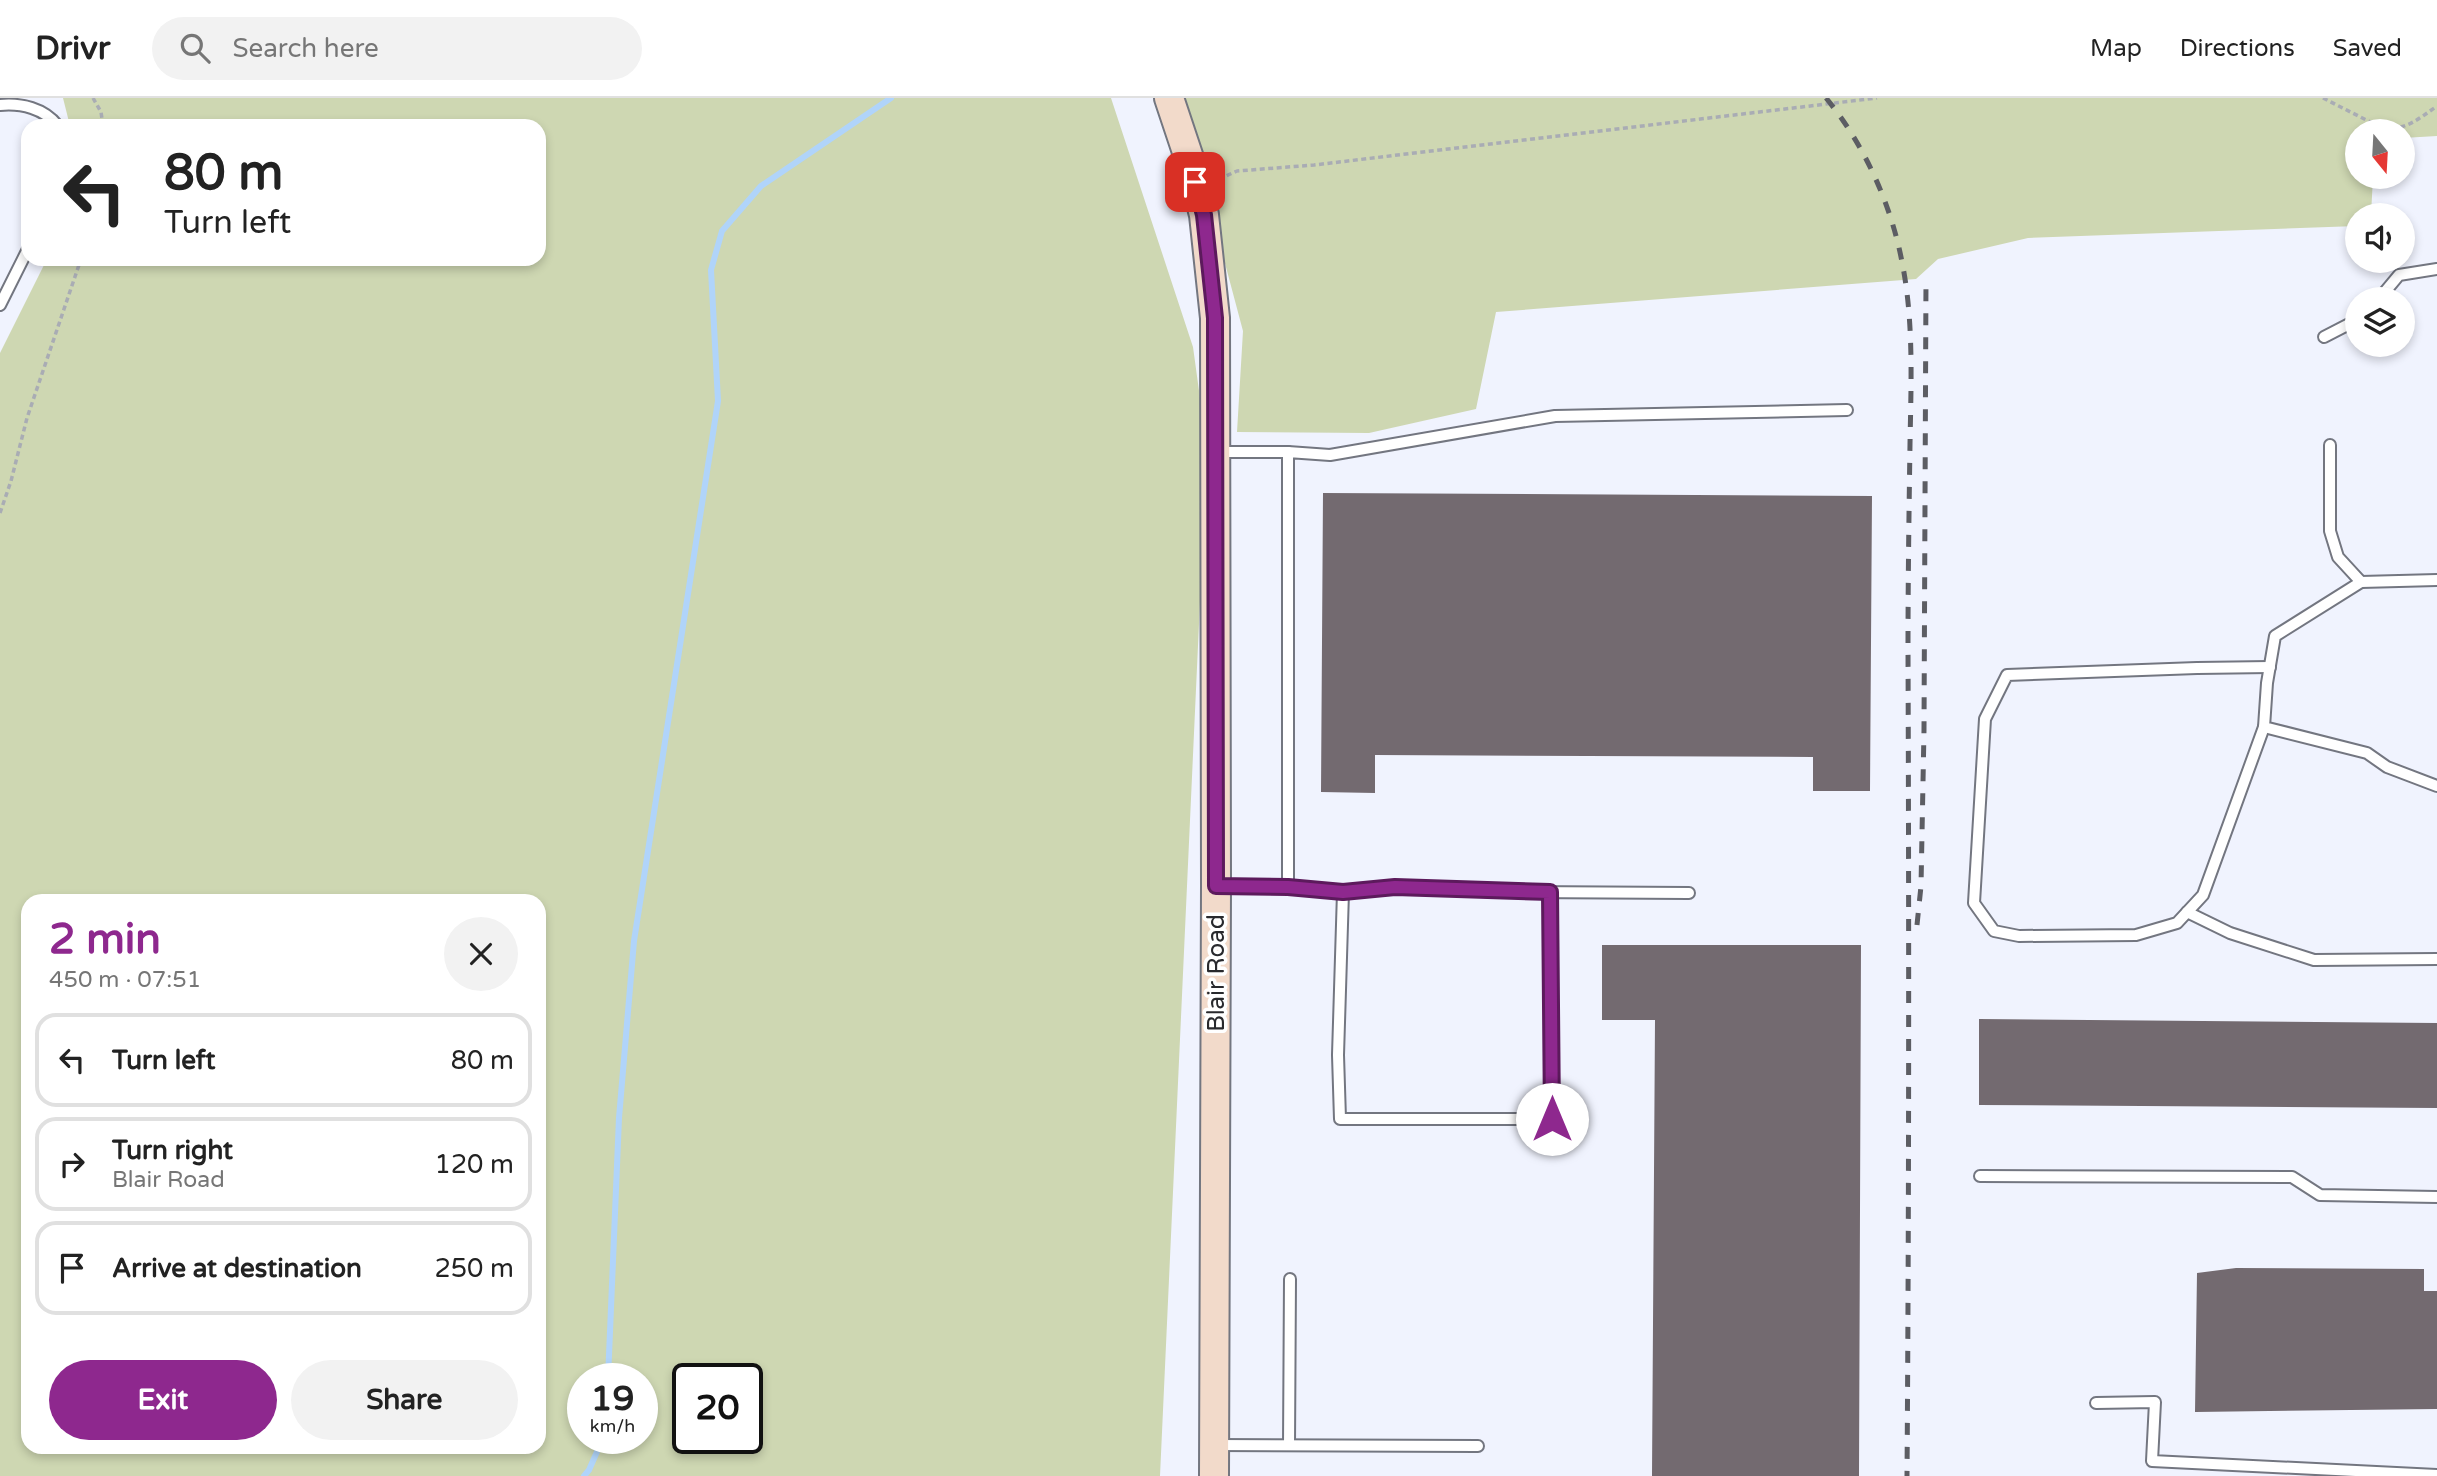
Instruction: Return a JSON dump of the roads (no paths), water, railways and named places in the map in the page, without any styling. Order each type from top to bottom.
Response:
[{"type":"street","name":"Blair Road","points":[[1169,98],[1204,215],[1215,318],[1214,1476]]},
{"type":"lane","points":[[0,105],[29,107],[50,119]]},
{"type":"lane","points":[[0,305],[21,263]]},
{"type":"lane","points":[[2389,287],[2399,275],[2437,269]]},
{"type":"lane","points":[[2324,337],[2345,326]]},
{"type":"lane","points":[[1216,452],[1330,455],[1555,416],[1847,410]]},
{"type":"lane","points":[[2330,446],[2330,531],[2338,557],[2361,582]]},
{"type":"lane","points":[[1288,452],[1288,887]]},
{"type":"lane","points":[[2270,667],[2007,675],[1985,719],[1973,902],[1994,930],[2019,936],[2136,936],[2177,923],[2203,895],[2264,727],[2275,636],[2361,582],[2437,580]]},
{"type":"lane","points":[[2264,727],[2367,753],[2387,766],[2437,786]]},
{"type":"lane","points":[[1216,886],[1288,887],[1343,892],[1395,887],[1689,893]]},
{"type":"lane","points":[[1343,892],[1338,1055],[1340,1119],[1552,1119],[1550,892]]},
{"type":"lane","points":[[2187,912],[2230,933],[2314,960],[2437,959]]},
{"type":"lane","points":[[1980,1176],[2292,1177],[2320,1195],[2437,1197]]},
{"type":"lane","points":[[1289,1445],[1290,1279]]},
{"type":"lane","points":[[2096,1403],[2155,1402],[2152,1461],[2437,1475]]},
{"type":"lane","points":[[1214,1445],[1478,1446]]},
{"type":"waterway","points":[[609,1363],[619,1118],[634,941],[718,401],[711,270],[722,231],[761,186],[891,98]]},
{"type":"waterway","points":[[584,1476],[596,1454]]},
{"type":"railway","points":[[1826,98],[1864,155],[1891,218],[1906,284],[1910,330],[1907,1476]]},
{"type":"railway","points":[[1917,925],[1921,886],[1924,730],[1926,278]]}]
